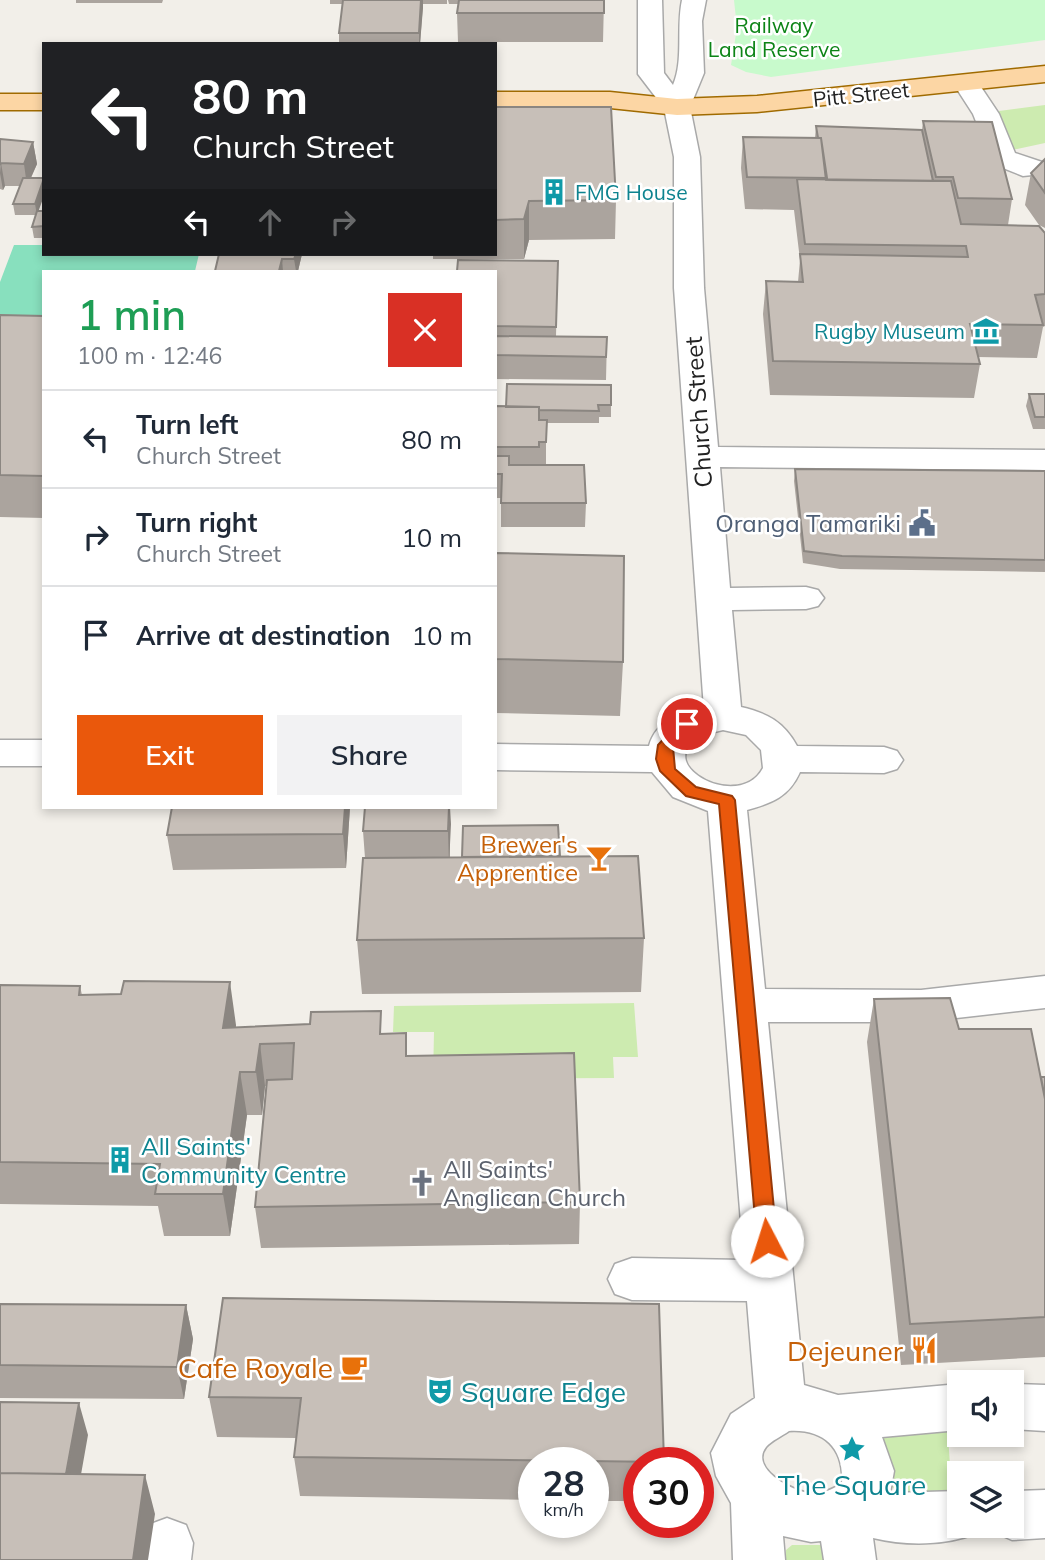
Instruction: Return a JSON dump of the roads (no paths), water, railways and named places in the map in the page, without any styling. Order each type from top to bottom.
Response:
[{"type":"main road","points":[[978,82],[1013,65],[1045,54]]},
{"type":"main road","name":"Pitt Street","points":[[497,100],[610,100],[677,107],[757,104],[1045,74]]},
{"type":"main road","points":[[0,102],[42,102]]},
{"type":"main road","name":"Pitt Street","points":[[497,124],[611,125],[677,107]]},
{"type":"main road","points":[[0,121],[42,121]]},
{"type":"street","name":"Church Street","points":[[650,0],[651,74],[677,107],[687,157],[689,288],[723,717]]},
{"type":"street","points":[[677,107],[691,73],[690,21],[694,0]]},
{"type":"street","points":[[978,82],[986,114],[1003,158],[1023,169],[1032,168]]},
{"type":"street","points":[[702,457],[1045,460]]},
{"type":"street","points":[[713,598],[806,598]]},
{"type":"street","points":[[723,717],[749,723],[772,735],[781,747],[784,760],[782,772],[762,792],[727,800],[691,792],[668,771],[664,759],[666,745],[687,724],[723,717]]},
{"type":"street","points":[[0,753],[42,754]]},
{"type":"street","points":[[497,757],[664,759]]},
{"type":"street","points":[[784,760],[884,760]]},
{"type":"street","points":[[727,800],[781,1409]]},
{"type":"street","points":[[746,1005],[921,1006],[1045,992]]},
{"type":"street","points":[[632,1279],[771,1281]]},
{"type":"street","points":[[834,1418],[947,1408]]},
{"type":"street","points":[[1024,1408],[1045,1408]]},
{"type":"street","points":[[850,1529],[867,1490],[868,1464],[853,1432],[834,1418],[813,1409],[781,1409],[761,1418],[750,1427],[740,1444],[736,1465],[742,1488],[755,1507],[789,1527],[812,1529],[835,1524],[850,1529],[897,1519],[947,1517]]},
{"type":"street","points":[[755,1507],[759,1560]]},
{"type":"street","points":[[1024,1515],[1045,1514]]},
{"type":"place","name":"FMG House","points":[[554,192]]},
{"type":"place","name":"Rugby Museum","points":[[986,331]]},
{"type":"place","name":"Oranga Tamariki","points":[[922,523]]},
{"type":"place","name":"Brewer's Apprentice","points":[[599,858]]},
{"type":"place","name":"All Saints' Community Centre","points":[[120,1160]]},
{"type":"place","name":"All Saints' Anglican Church","points":[[422,1183]]},
{"type":"place","name":"Dejeuner","points":[[924,1350]]},
{"type":"place","name":"Cafe Royale","points":[[354,1367]]},
{"type":"place","name":"Square Edge","points":[[440,1391]]},
{"type":"place","name":"The Square","points":[[852,1449]]},
{"type":"park label","name":"Railway Land Reserve","points":[[774,37]]}]
